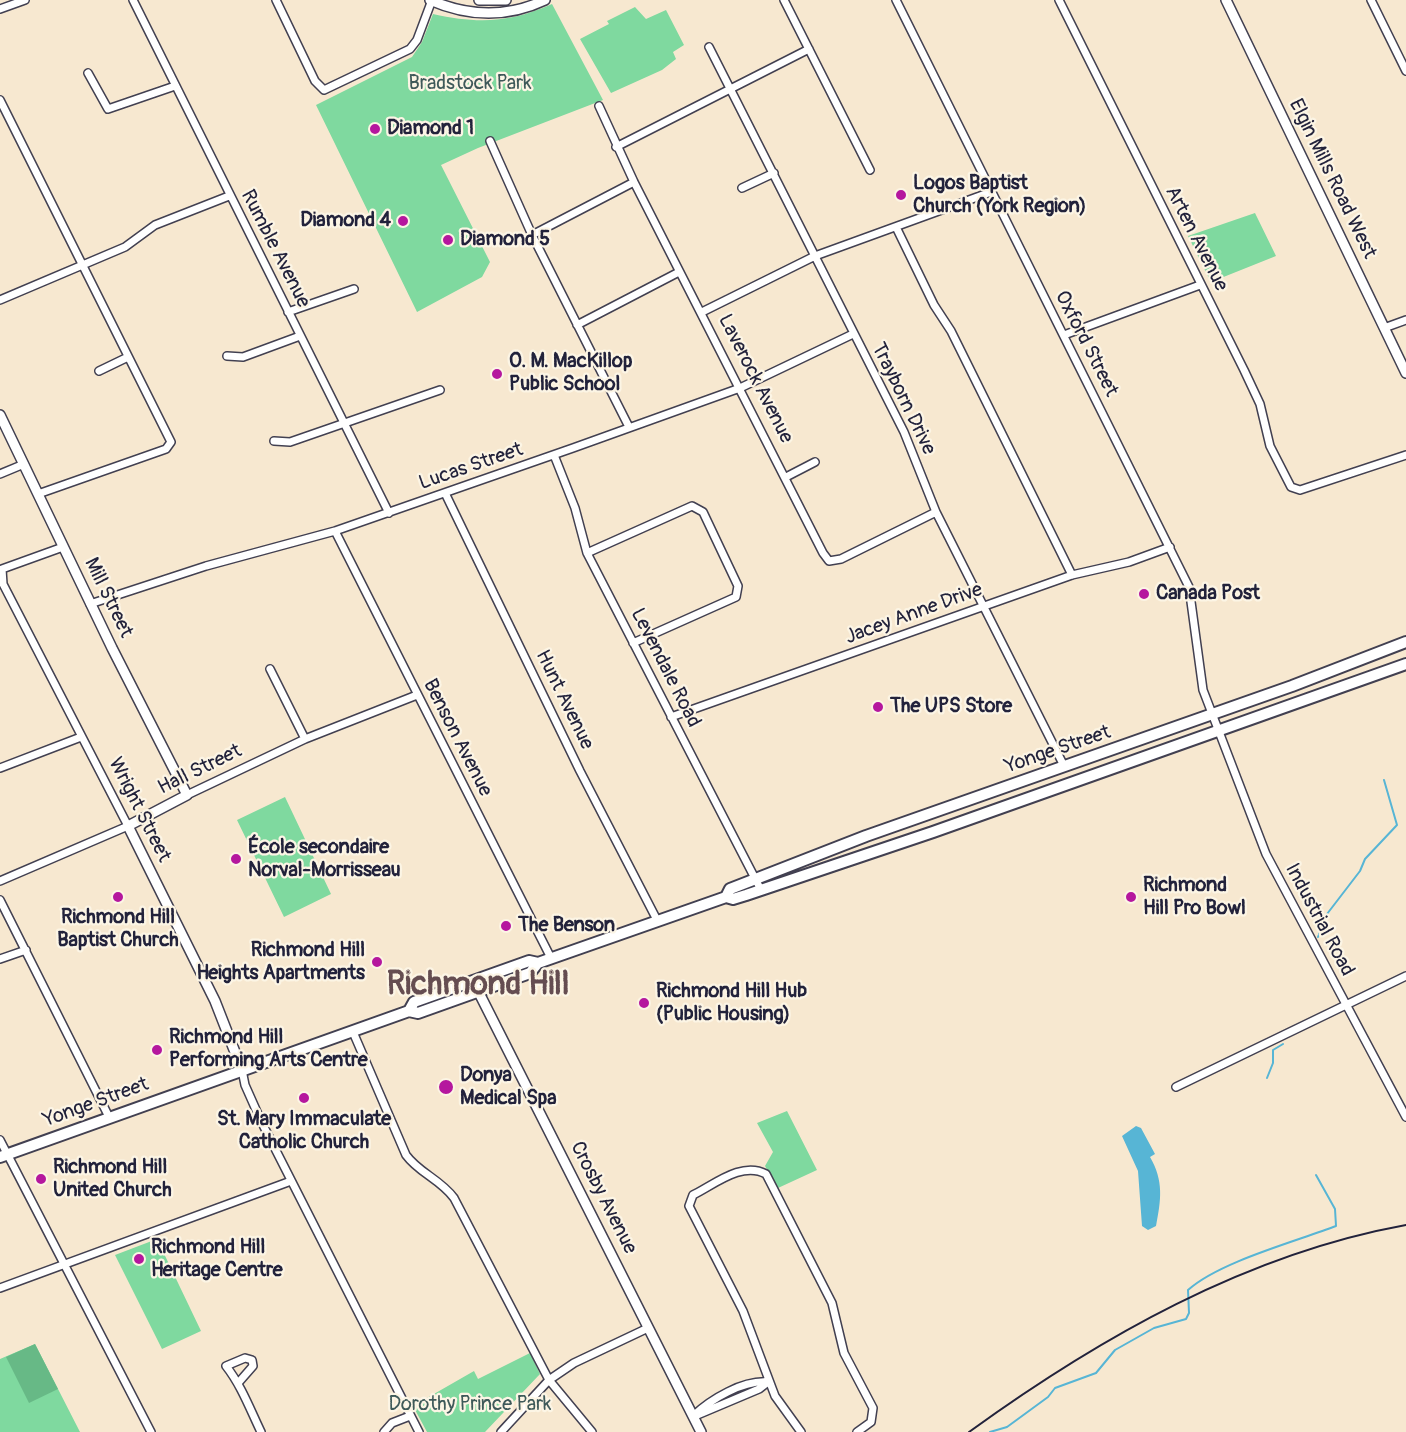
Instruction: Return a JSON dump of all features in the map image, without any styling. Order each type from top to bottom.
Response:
[{"type":"main road","name":"Yonge Street","points":[[409,1011],[414,1002],[529,961],[538,963],[726,897],[733,899],[758,884],[866,836],[1406,642]]},
{"type":"main road","name":"Yonge Street","points":[[758,884],[933,832],[1406,664]]},
{"type":"main road","name":"Yonge Street","points":[[4,1156],[409,1011],[417,1013],[533,972],[538,963]]},
{"type":"street","points":[[0,9],[25,0]]},
{"type":"street","name":"Rumble Avenue","points":[[133,0],[389,513]]},
{"type":"street","points":[[276,0],[315,81],[324,90],[410,49],[417,39],[431,0],[469,12],[498,14],[545,0]]},
{"type":"street","points":[[480,0],[506,0]]},
{"type":"street","points":[[784,0],[870,170]]},
{"type":"street","name":"Oxford Street","points":[[896,0],[1170,547],[1192,600],[1199,665],[1211,713]]},
{"type":"street","name":"Arten Avenue","points":[[1059,0],[1260,404],[1270,446],[1291,487],[1300,490],[1406,455]]},
{"type":"street","name":"Elgin Mills Road West","points":[[1226,0],[1406,373]]},
{"type":"street","points":[[1371,0],[1406,71]]},
{"type":"street","name":"Trayborn Drive","points":[[709,47],[904,432],[936,512],[1064,766]]},
{"type":"street","points":[[616,147],[732,90],[808,49]]},
{"type":"street","points":[[88,73],[108,109],[175,86]]},
{"type":"street","points":[[0,100],[171,442],[166,449],[38,494]]},
{"type":"street","name":"Laverock Avenue","points":[[599,106],[633,182],[829,561],[841,559],[936,512]]},
{"type":"street","points":[[490,141],[532,235],[629,427]]},
{"type":"street","points":[[742,188],[774,173]]},
{"type":"street","points":[[532,235],[633,182]]},
{"type":"street","points":[[702,312],[815,256],[991,192]]},
{"type":"street","points":[[0,300],[125,247],[155,225],[229,196]]},
{"type":"street","points":[[896,227],[934,304],[951,331],[1072,575]]},
{"type":"street","points":[[577,325],[679,272]]},
{"type":"street","points":[[1064,335],[1200,285]]},
{"type":"street","points":[[288,312],[354,289]]},
{"type":"street","points":[[1383,328],[1406,320]]},
{"type":"street","name":"Lucas Street","points":[[90,604],[206,566],[335,531],[554,455],[740,388],[853,334]]},
{"type":"street","points":[[227,356],[243,357],[300,336]]},
{"type":"street","points":[[99,371],[128,357]]},
{"type":"street","points":[[274,441],[290,442],[440,390]]},
{"type":"street","name":"Mill Street","points":[[0,415],[90,604],[187,795]]},
{"type":"street","name":"Levendale Road","points":[[554,455],[575,508],[587,553],[758,884]]},
{"type":"street","points":[[786,477],[815,462]]},
{"type":"street","points":[[0,474],[24,464]]},
{"type":"street","name":"Hunt Avenue","points":[[445,493],[580,771],[657,920]]},
{"type":"street","points":[[587,553],[692,506],[703,512],[738,586],[736,597],[633,643]]},
{"type":"street","name":"Benson Avenue","points":[[335,531],[551,958]]},
{"type":"street","name":"Wright Street","points":[[63,547],[2,569],[3,584],[215,1001],[242,1070]]},
{"type":"street","name":"Jacey Anne Drive","points":[[671,717],[1072,575],[1129,562],[1170,547]]},
{"type":"street","points":[[270,669],[305,739]]},
{"type":"street","name":"Hall Street","points":[[0,881],[128,826],[305,739],[417,695]]},
{"type":"street","name":"Industrial Road","points":[[1211,713],[1266,854],[1406,1118]]},
{"type":"street","points":[[0,768],[81,737]]},
{"type":"street","points":[[0,900],[109,1117]]},
{"type":"street","points":[[0,959],[26,950]]},
{"type":"street","points":[[1176,1087],[1406,976]]},
{"type":"street","name":"Crosby Avenue","points":[[473,981],[701,1432]]},
{"type":"street","points":[[353,1032],[406,1155],[414,1166],[446,1187],[549,1380],[592,1432]]},
{"type":"street","points":[[242,1070],[261,1121],[418,1432]]},
{"type":"street","points":[[0,1140],[4,1156],[65,1264],[151,1432]]},
{"type":"street","points":[[801,1432],[768,1382],[742,1311],[689,1206],[693,1195],[743,1169],[757,1169],[766,1174],[832,1303],[844,1353],[873,1408],[871,1422],[858,1432]]},
{"type":"street","points":[[0,1288],[291,1181]]},
{"type":"street","points":[[501,1432],[549,1380],[574,1364],[648,1328]]},
{"type":"street","points":[[693,1416],[706,1403],[730,1392],[756,1381],[768,1382]]},
{"type":"street","points":[[239,1382],[240,1391],[261,1432]]},
{"type":"street","points":[[693,1416],[734,1400],[768,1382]]},
{"type":"street","points":[[730,1392],[734,1400]]},
{"type":"street","points":[[384,1432],[392,1423],[410,1416]]},
{"type":"green space","name":"Bradstock Park","points":[[552,4],[603,100],[478,148],[441,165],[490,262],[482,277],[417,312],[316,105],[412,57],[422,42],[433,14],[493,20],[522,15]]},
{"type":"green space","points":[[635,7],[646,19],[666,10],[684,45],[673,52],[676,59],[662,70],[611,93],[580,39],[609,24],[607,21]]},
{"type":"green space","points":[[1255,213],[1276,256],[1211,282],[1188,236]]},
{"type":"green space","points":[[285,797],[331,894],[284,917],[237,820]]},
{"type":"green space","points":[[787,1111],[817,1170],[778,1188],[765,1166],[773,1152],[757,1123]]},
{"type":"green space","points":[[157,1239],[201,1331],[162,1349],[115,1255]]},
{"type":"green space","points":[[35,1344],[80,1432],[0,1432],[0,1359]]},
{"type":"green space","points":[[35,1344],[58,1389],[29,1403],[6,1357]]},
{"type":"green space","name":"Dorothy Prince Park","points":[[530,1353],[540,1374],[485,1432],[427,1432],[413,1406],[474,1371],[478,1379]]},
{"type":"water","points":[[1136,1126],[1141,1128],[1155,1154],[1150,1157],[1158,1174],[1160,1199],[1156,1226],[1148,1230],[1142,1226],[1138,1171],[1122,1136]]},
{"type":"waterway","points":[[1318,937],[1327,914],[1360,871],[1365,859],[1397,825],[1384,780]]},
{"type":"waterway","points":[[1267,1078],[1273,1063],[1273,1050],[1283,1044]]},
{"type":"waterway","points":[[990,1432],[1007,1427],[1048,1397],[1055,1388],[1096,1373],[1115,1350],[1154,1328],[1186,1319],[1189,1313],[1188,1290],[1218,1270],[1336,1226],[1335,1209],[1316,1175]]},
{"type":"railway","points":[[969,1432],[1070,1364],[1176,1304],[1232,1278],[1288,1256],[1347,1238],[1406,1225]]},
{"type":"place","name":"Diamond 1","points":[[375,129]]},
{"type":"place","name":"Logos Baptist Church (York Region)","points":[[901,195]]},
{"type":"place","name":"Diamond 4","points":[[403,221]]},
{"type":"place","name":"Diamond 5","points":[[448,240]]},
{"type":"place","name":"O. M. MacKillop Public School","points":[[497,374]]},
{"type":"place","name":"Canada Post","points":[[1144,594]]},
{"type":"place","name":"The UPS Store","points":[[878,707]]},
{"type":"place","name":"École secondaire Norval-Morrisseau","points":[[236,859]]},
{"type":"place","name":"Richmond Hill Baptist Church","points":[[118,897]]},
{"type":"place","name":"Richmond Hill Pro Bowl","points":[[1131,897]]},
{"type":"place","name":"The Benson","points":[[506,926]]},
{"type":"place","name":"Richmond Hill Heights Apartments","points":[[377,962]]},
{"type":"place","name":"Richmond Hill Hub (Public Housing)","points":[[644,1003]]},
{"type":"place","name":"Richmond Hill Performing Arts Centre","points":[[157,1050]]},
{"type":"place","name":"Donya Medical Spa","points":[[446,1087]]},
{"type":"place","name":"St. Mary Immaculate Catholic Church","points":[[304,1098]]},
{"type":"place","name":"Richmond Hill United Church","points":[[41,1179]]},
{"type":"place","name":"Richmond Hill Heritage Centre","points":[[139,1259]]},
{"type":"district","name":"Richmond Hill","points":[[478,986]]}]
